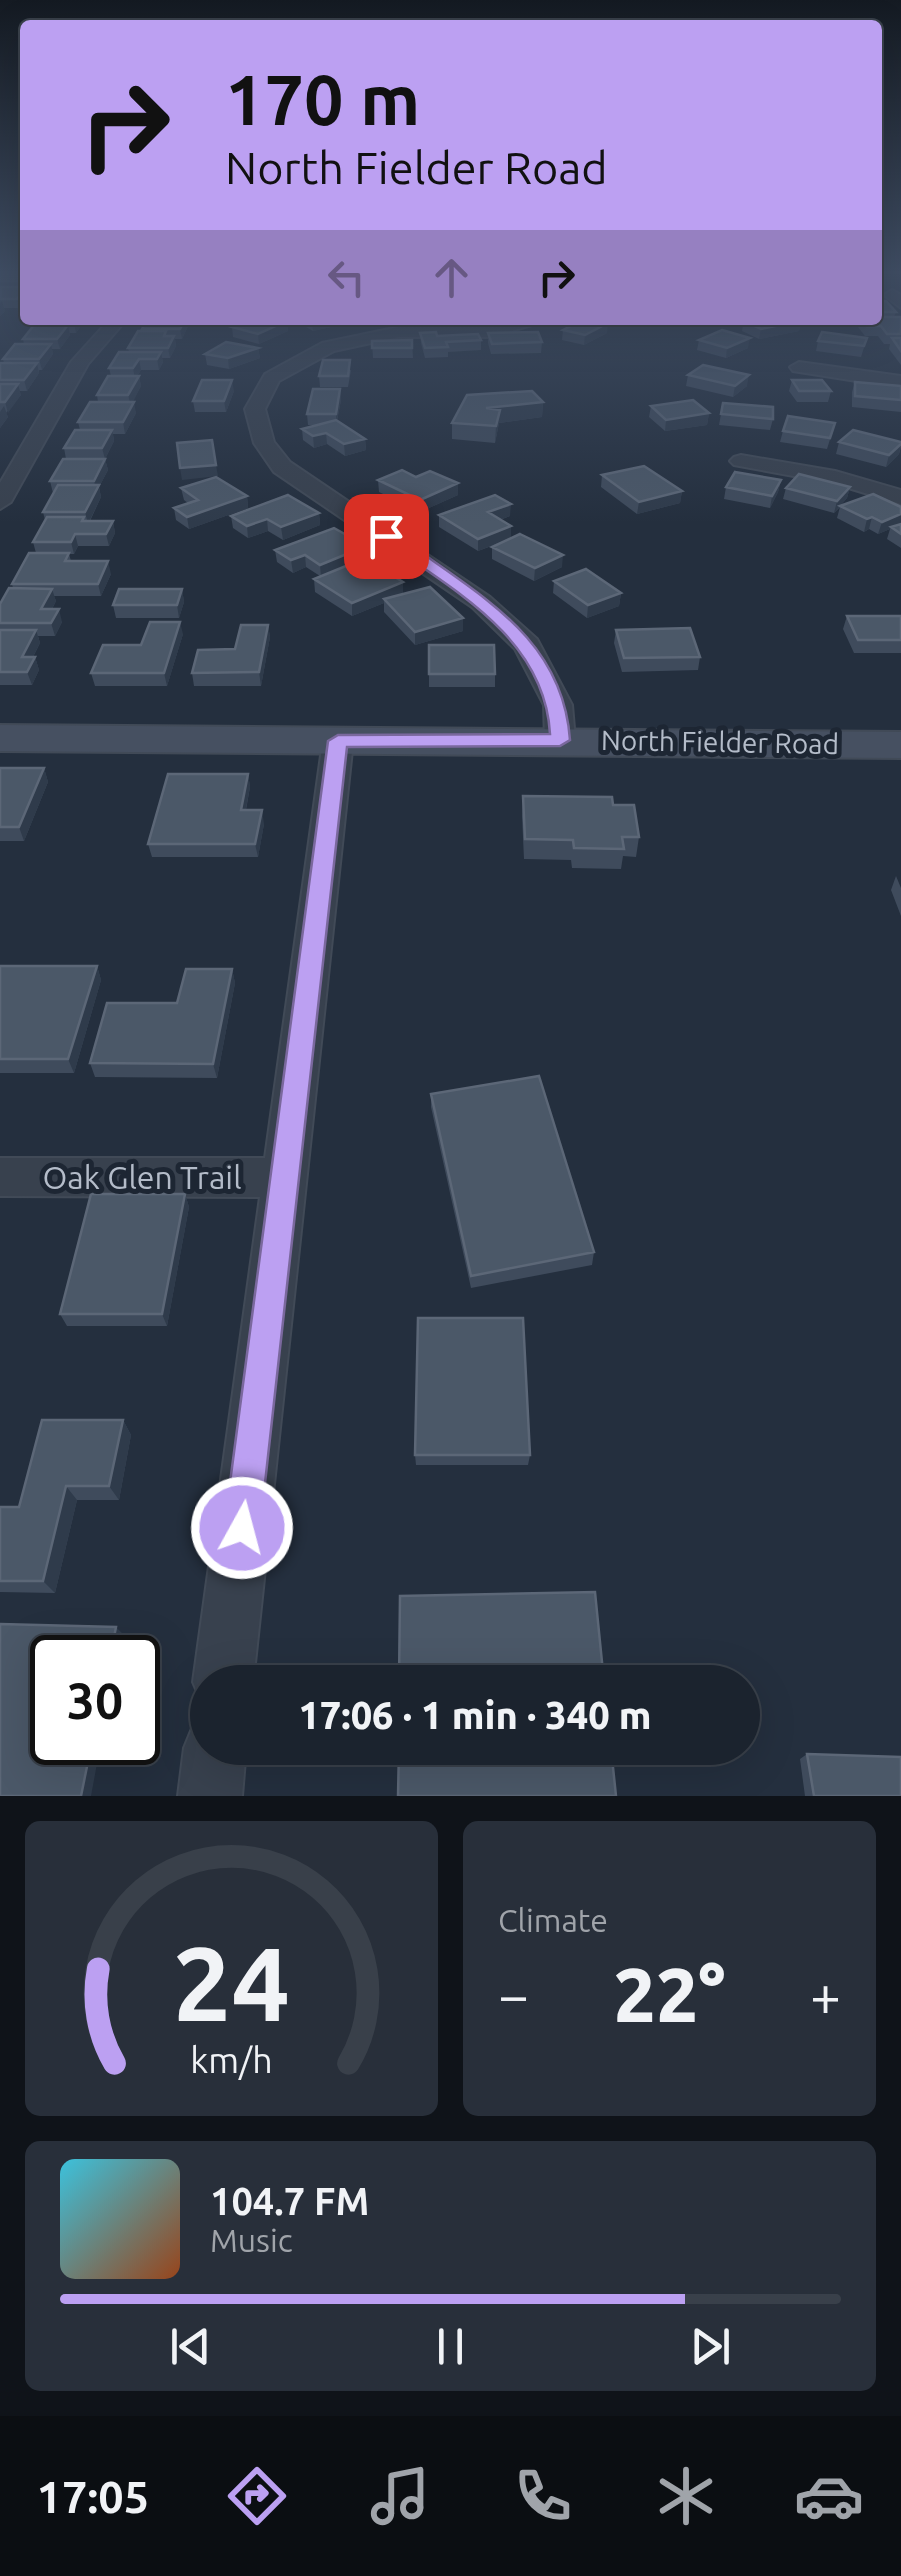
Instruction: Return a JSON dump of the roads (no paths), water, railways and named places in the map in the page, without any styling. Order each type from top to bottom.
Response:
[{"type":"main road","name":"North Fielder Road","points":[[0,738],[901,745]]},
{"type":"street","points":[[0,502],[87,355]]},
{"type":"street","points":[[314,355],[272,378],[255,409],[264,443],[282,466],[481,602],[527,645],[558,705],[560,740]]},
{"type":"street","points":[[799,366],[901,382]]},
{"type":"street","points":[[740,461],[834,477],[901,498]]},
{"type":"street","points":[[226,1665],[338,741]]},
{"type":"street","name":"Oak Glen Trail","points":[[0,1177],[285,1178]]},
{"type":"street","points":[[210,1796],[214,1765]]}]
